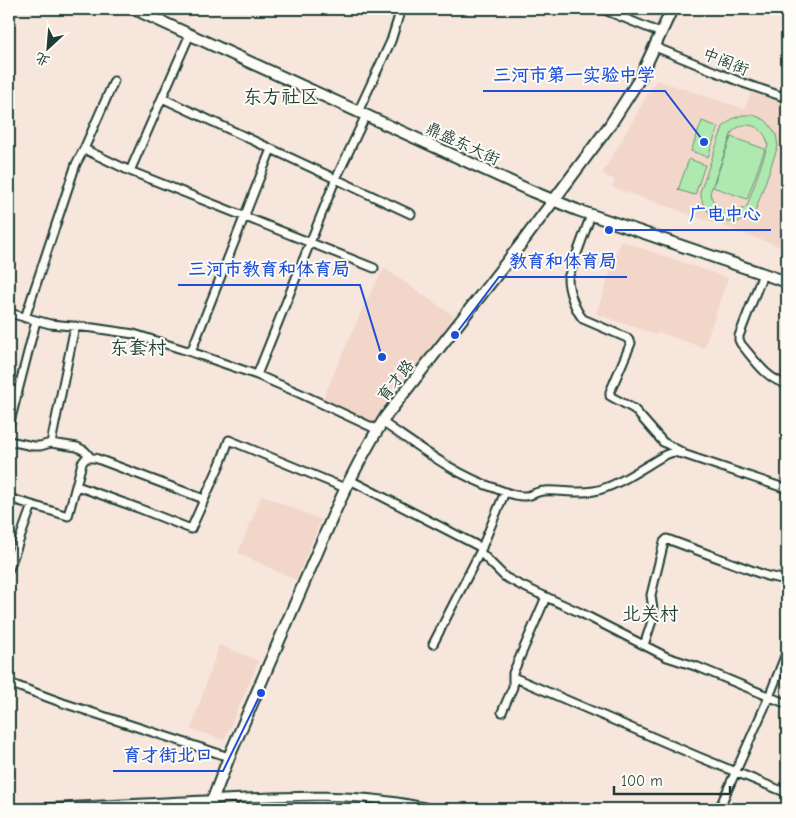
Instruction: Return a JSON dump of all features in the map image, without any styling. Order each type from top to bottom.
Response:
[{"type":"highway","points":[[243,809],[321,807],[363,809]]},
{"type":"main road","name":"鼎盛东大街","points":[[134,9],[522,187],[592,215],[787,282]]},
{"type":"main road","name":"育才路","points":[[211,804],[347,484],[380,426],[610,125],[640,78],[672,9]]},
{"type":"street","points":[[257,375],[391,41],[401,9]]},
{"type":"street","points":[[602,9],[661,33]]},
{"type":"street","points":[[130,171],[190,34]]},
{"type":"street","name":"中阁街","points":[[654,47],[743,83],[787,98]]},
{"type":"street","points":[[25,318],[76,164],[114,81]]},
{"type":"street","points":[[162,98],[411,214]]},
{"type":"street","points":[[191,352],[271,149]]},
{"type":"street","points":[[84,150],[130,171],[374,268]]},
{"type":"street","points":[[592,215],[568,278],[568,289],[583,319],[627,338],[631,343],[610,396],[634,409],[663,442],[677,448],[683,454]]},
{"type":"street","points":[[763,274],[739,340],[768,375],[787,384]]},
{"type":"street","points":[[9,314],[50,324],[134,334],[257,375],[380,426],[460,473],[482,484],[505,492],[524,496],[545,490],[595,491],[610,486],[673,452],[787,489]]},
{"type":"street","points":[[9,426],[36,321]]},
{"type":"street","points":[[51,443],[75,326]]},
{"type":"street","points":[[77,486],[191,529],[229,440],[347,484],[481,550],[505,577],[520,586],[667,656],[787,704]]},
{"type":"street","points":[[9,441],[32,446],[51,443],[77,447],[86,451],[90,457],[204,499]]},
{"type":"street","points":[[9,498],[68,516],[82,463],[86,458],[90,457]]},
{"type":"street","points":[[433,644],[481,550],[505,492]]},
{"type":"street","points":[[9,566],[32,505]]},
{"type":"street","points":[[644,645],[653,617],[651,595],[664,542],[668,539],[767,576],[787,580]]},
{"type":"street","points":[[502,712],[513,687],[513,673],[546,597]]},
{"type":"street","points":[[719,809],[770,697],[787,651]]},
{"type":"street","points":[[513,677],[787,793]]},
{"type":"street","points":[[9,683],[64,703],[230,757]]},
{"type":"street","points":[[9,809],[211,804],[296,795],[349,796],[433,809]]},
{"type":"shaded area","points":[[656,80],[745,109],[751,92],[787,104],[787,249],[612,187],[615,180],[602,174]]},
{"type":"shaded area","points":[[621,241],[728,278],[704,348],[658,332],[657,335],[596,314]]},
{"type":"shaded area","points":[[384,268],[454,316],[375,424],[323,398],[362,310]]},
{"type":"shaded area","points":[[262,495],[321,520],[296,580],[238,553]]},
{"type":"shaded area","points":[[219,645],[259,661],[224,740],[191,729]]},
{"type":"green space","points":[[742,115],[754,115],[765,120],[776,134],[778,146],[755,212],[737,222],[726,222],[710,214],[703,204],[700,192],[723,127],[732,119]],"holes":[[[744,125],[757,127],[763,133],[768,145],[747,206],[736,211],[725,210],[716,204],[710,193],[732,132]]]},
{"type":"green space","points":[[702,121],[718,127],[708,157],[691,151]]},
{"type":"green space","points":[[731,137],[765,149],[747,199],[713,187]]},
{"type":"green space","points":[[689,159],[705,165],[695,195],[678,190]]},
{"type":"place","name":"三河市第一实验中学","points":[[704,142]]},
{"type":"place","name":"广电中心","points":[[609,230]]},
{"type":"place","name":"教育和体育局","points":[[455,335]]},
{"type":"place","name":"三河市教育和体育局","points":[[382,357]]},
{"type":"place","name":"育才街北口","points":[[261,693]]},
{"type":"district","name":"东方社区","points":[[281,96]]},
{"type":"district","name":"东套村","points":[[138,347]]},
{"type":"district","name":"北关村","points":[[650,613]]}]
